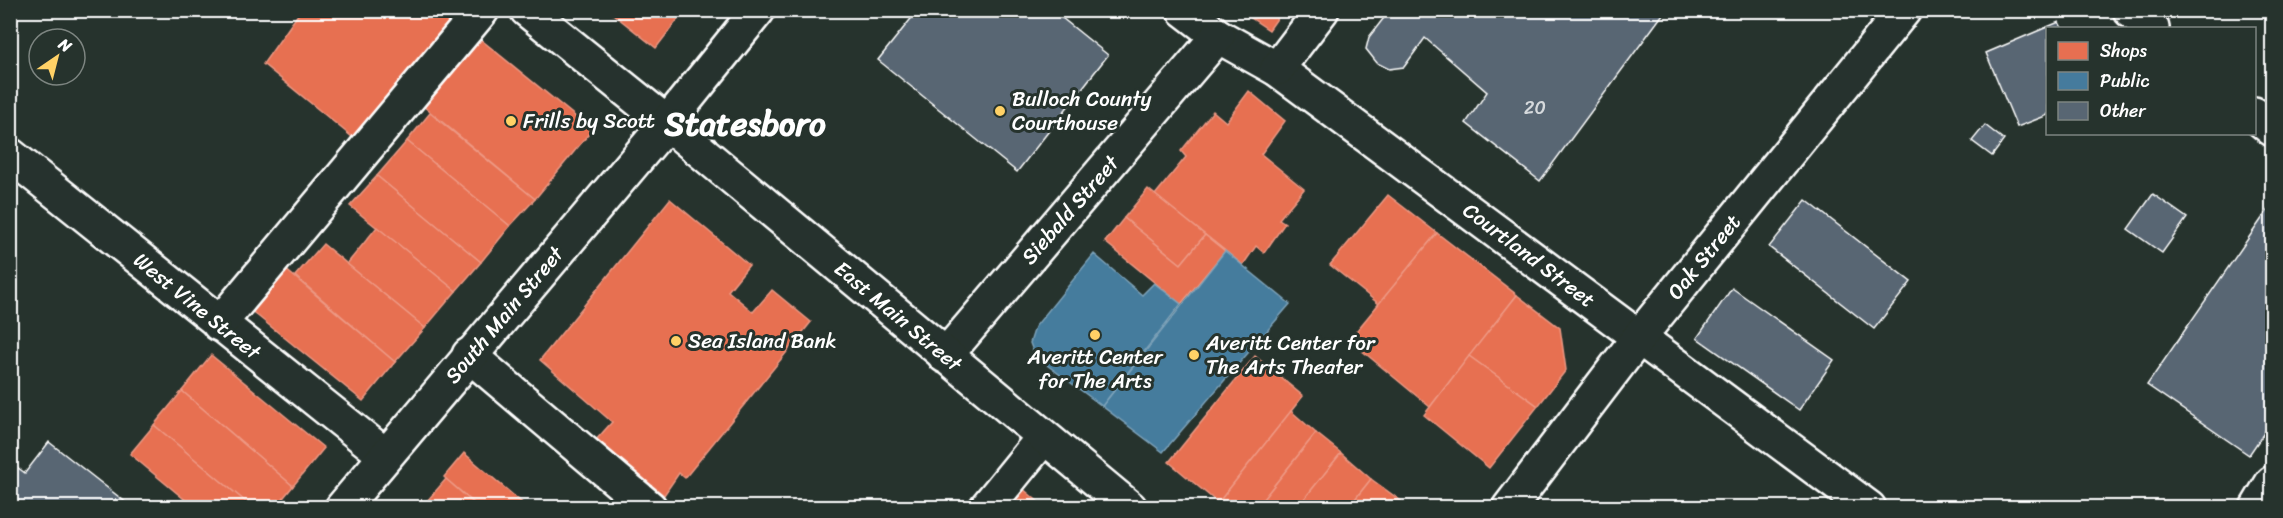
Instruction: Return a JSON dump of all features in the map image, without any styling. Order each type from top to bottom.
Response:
[{"type":"street","points":[[219,324],[482,10]]},
{"type":"street","name":"East Main Street","points":[[527,10],[667,123],[1043,438],[1130,507]]},
{"type":"street","name":"South Main Street","points":[[342,507],[667,123],[758,10]]},
{"type":"street","name":"Courtland Street","points":[[1184,10],[1218,36],[1277,69],[1869,507]]},
{"type":"street","points":[[1277,69],[1322,10]]},
{"type":"street","name":"Oak Street","points":[[1509,507],[1639,337],[1904,10]]},
{"type":"street","points":[[2130,10],[2151,27]]},
{"type":"street","name":"Siebald Street","points":[[945,356],[1218,36]]},
{"type":"street","points":[[2256,116],[2272,129]]},
{"type":"street","name":"West Vine Street","points":[[10,155],[385,455]]},
{"type":"street","points":[[469,356],[650,507]]},
{"type":"street","points":[[986,507],[1043,438]]},
{"type":"street","points":[[2257,507],[2272,483]]},
{"type":"building: Shops","points":[[296,10],[440,10],[454,22],[357,141],[263,64],[299,13]]},
{"type":"building: Shops","points":[[608,10],[685,10],[656,48]]},
{"type":"building: Shops","points":[[1239,10],[1283,10],[1269,30]]},
{"type":"building: Shops","name":"Frills by Scott","points":[[474,34],[592,130],[535,199],[417,101]]},
{"type":"building: Shops","points":[[1249,91],[1285,121],[1261,154],[1304,189],[1279,219],[1285,223],[1264,253],[1256,246],[1243,265],[1155,195],[1186,157],[1181,151],[1213,111],[1226,122]]},
{"type":"building: Shops","points":[[430,113],[535,199],[510,226],[407,141]]},
{"type":"building: Shops","points":[[407,141],[510,226],[481,262],[377,176]]},
{"type":"building: Shops","points":[[377,176],[481,262],[456,291],[350,206]]},
{"type":"building: Shops","points":[[1148,189],[1205,235],[1181,264],[1124,218]]},
{"type":"building: Shops","points":[[1388,195],[1437,233],[1379,304],[1330,265]]},
{"type":"building: Shops","name":"Sea Island Bank","points":[[670,199],[749,265],[728,291],[753,312],[772,290],[811,322],[685,478],[679,473],[664,495],[596,440],[612,422],[540,360]]},
{"type":"building: Shops","points":[[1124,218],[1181,264],[1205,235],[1225,251],[1181,304],[1105,242]]},
{"type":"building: Shops","points":[[377,227],[456,291],[425,328],[347,264]]},
{"type":"building: Shops","points":[[1437,233],[1517,295],[1430,407],[1349,340]]},
{"type":"building: Shops","points":[[323,244],[425,328],[395,362],[295,276]]},
{"type":"building: Shops","points":[[284,268],[395,362],[363,401],[249,309]]},
{"type":"building: Shops","points":[[1517,295],[1560,328],[1566,370],[1538,406],[1469,356]]},
{"type":"building: Shops","points":[[211,355],[324,448],[293,486],[182,391]]},
{"type":"building: Shops","points":[[1255,356],[1303,396],[1218,503],[1169,462]]},
{"type":"building: Shops","points":[[1469,356],[1538,406],[1489,468],[1424,415]]},
{"type":"building: Shops","points":[[182,391],[293,486],[275,508],[253,508],[154,425]]},
{"type":"building: Shops","points":[[1291,411],[1316,433],[1256,508],[1223,508],[1218,503]]},
{"type":"building: Shops","points":[[154,425],[253,508],[195,508],[130,454]]},
{"type":"building: Shops","points":[[1316,433],[1341,453],[1297,508],[1256,508]]},
{"type":"building: Shops","points":[[464,453],[528,508],[480,508],[446,479],[444,477]]},
{"type":"building: Shops","points":[[1341,453],[1371,479],[1348,508],[1297,508]]},
{"type":"building: Shops","points":[[446,479],[479,508],[421,508]]},
{"type":"building: Shops","points":[[1371,479],[1401,501],[1397,508],[1348,508]]},
{"type":"building: Shops","points":[[1022,488],[1041,504],[1038,508],[1006,508]]},
{"type":"building: Public","name":"Bulloch County Courthouse","points":[[925,10],[1049,10],[1099,51],[1012,162],[885,60]]},
{"type":"building: Public","name":"Averitt Center for The Arts Theater","points":[[1225,251],[1290,304],[1163,452],[1102,406]]},
{"type":"building: Public","name":"Averitt Center for The Arts","points":[[1094,254],[1142,295],[1154,283],[1181,304],[1102,406],[1035,356],[1030,343],[1035,327]]},
{"type":"building: Other","name":"Bulloch County Courthouse","points":[[918,10],[1052,10],[1108,55],[1017,172],[878,60]]},
{"type":"building: Other","points":[[1390,10],[1666,10],[1540,181],[1466,123],[1487,92],[1425,38],[1404,67],[1389,69],[1377,63],[1366,49],[1369,37]]},
{"type":"building: Other","points":[[2059,22],[2062,27],[2047,27]]},
{"type":"building: Other","points":[[2046,28],[2046,116],[2017,127],[1986,53]]},
{"type":"building: Other","points":[[1985,125],[2004,140],[1992,156],[1972,141]]},
{"type":"building: Other","points":[[2153,194],[2187,218],[2162,253],[2128,229]]},
{"type":"building: Other","points":[[1806,200],[1911,282],[1874,329],[1769,247]]},
{"type":"building: Other","points":[[2272,204],[2272,421],[2249,455],[2147,385]]},
{"type":"building: Other","points":[[1732,288],[1834,360],[1799,410],[1697,338]]},
{"type":"building: Other","points":[[49,442],[133,508],[10,508],[10,462],[25,473]]},
{"type":"place","name":"Bulloch County Courthouse","points":[[1000,111]]},
{"type":"place","name":"Frills by Scott","points":[[511,121]]},
{"type":"place","name":"Averitt Center for The Arts","points":[[1095,335]]},
{"type":"place","name":"Sea Island Bank","points":[[676,341]]},
{"type":"place","name":"Averitt Center for The Arts Theater","points":[[1194,355]]},
{"type":"district","name":"Statesboro","points":[[745,123]]}]
